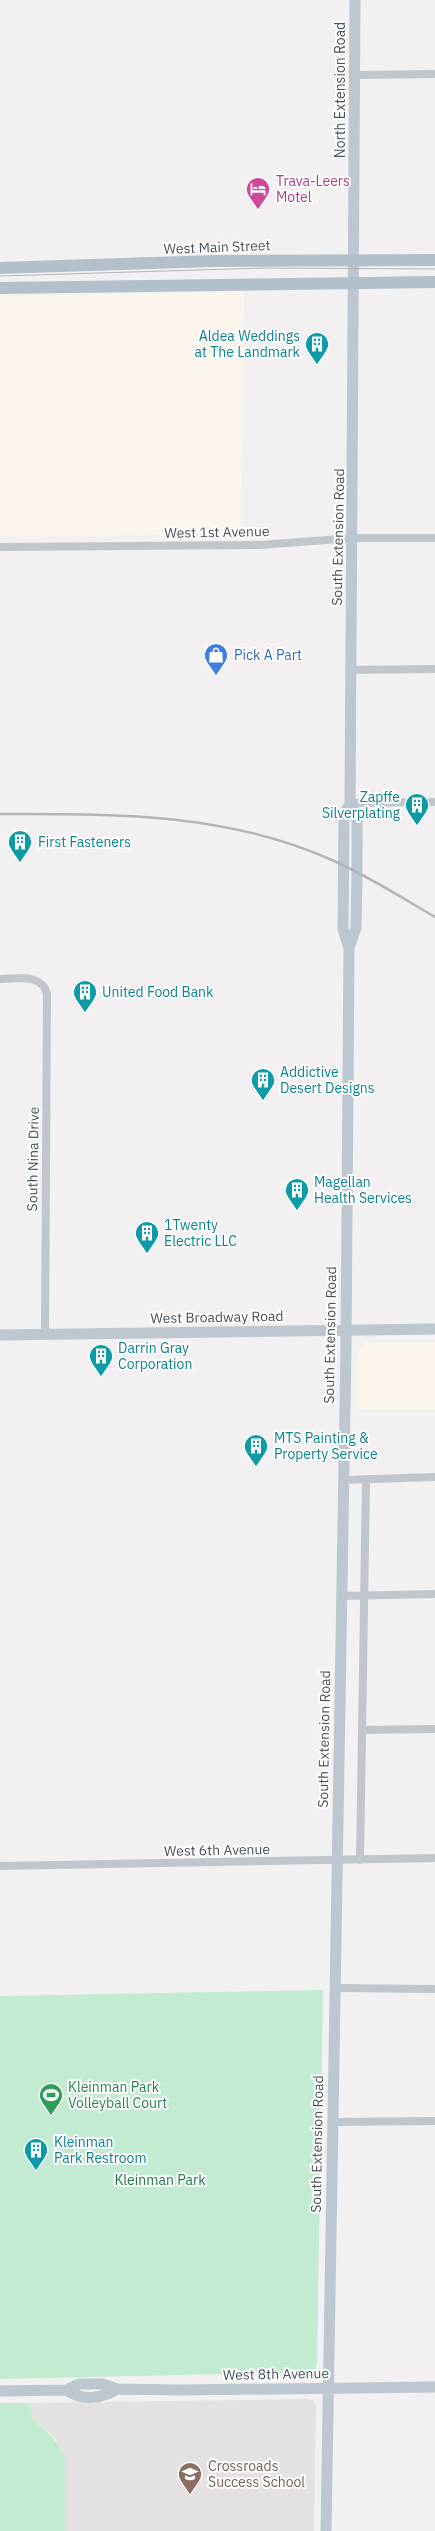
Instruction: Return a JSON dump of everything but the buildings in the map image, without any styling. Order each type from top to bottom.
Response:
[{"type":"main road","name":"West Main Street","points":[[0,288],[355,271],[435,260]]},
{"type":"main road","name":"West Main Street","points":[[0,268],[355,271],[435,282]]},
{"type":"street","name":"North Extension Road","points":[[355,0],[355,271]]},
{"type":"street","points":[[355,75],[435,74]]},
{"type":"street","name":"South Extension Road","points":[[326,2531],[346,1330],[349,948],[342,929],[344,815],[350,803],[355,271]]},
{"type":"street","name":"West 1st Avenue","points":[[0,547],[260,545],[353,538],[435,538]]},
{"type":"street","points":[[352,670],[435,669]]},
{"type":"street","points":[[350,803],[435,802]]},
{"type":"street","name":"South Nina Drive","points":[[0,979],[39,980],[45,985],[47,994],[45,1335]]},
{"type":"street","name":"West Broadway Road","points":[[0,1336],[435,1329]]},
{"type":"street","points":[[343,1480],[435,1477]]},
{"type":"street","points":[[360,1860],[366,1480]]},
{"type":"street","points":[[341,1596],[435,1594]]},
{"type":"street","points":[[363,1730],[435,1728]]},
{"type":"street","name":"West 6th Avenue","points":[[0,1866],[435,1858]]},
{"type":"street","points":[[334,1988],[435,1989]]},
{"type":"street","points":[[332,2122],[435,2121]]},
{"type":"street","name":"West 8th Avenue","points":[[0,2391],[66,2390],[79,2384],[103,2384],[116,2389],[435,2387]]},
{"type":"shaded area","points":[[244,291],[241,535],[0,536],[0,296]]},
{"type":"shaded area","points":[[367,1342],[435,1343],[435,1409],[357,1409],[358,1352],[361,1346]]},
{"type":"shaded area","name":"Crossroads Success School","points":[[313,2400],[316,2406],[314,2531],[65,2531],[65,2460],[55,2438],[32,2419],[30,2403]]},
{"type":"green space","name":"Kleinman Park","points":[[323,1990],[317,2364],[314,2372],[0,2379],[0,1996]]},
{"type":"green space","points":[[0,2403],[30,2403],[32,2419],[52,2437],[59,2447],[65,2460],[65,2531],[0,2531]]},
{"type":"tram line","points":[[0,276],[264,268],[435,269]]},
{"type":"railway","points":[[0,814],[85,814],[169,819],[210,824],[251,833],[291,844],[332,860],[435,917]]},
{"type":"place","name":"Trava-Leers Motel","points":[[258,210]]},
{"type":"place","name":"Aldea Weddings at The Landmark","points":[[317,365]]},
{"type":"place","name":"Pick A Part","points":[[216,676]]},
{"type":"place","name":"Zapffe Silverplating","points":[[417,826]]},
{"type":"place","name":"First Fasteners","points":[[20,863]]},
{"type":"place","name":"United Food Bank","points":[[85,1013]]},
{"type":"place","name":"Addictive Desert Designs","points":[[263,1101]]},
{"type":"place","name":"Magellan Health Services","points":[[297,1211]]},
{"type":"place","name":"1Twenty Electric LLC","points":[[147,1254]]},
{"type":"place","name":"Darrin Gray Corporation","points":[[101,1377]]},
{"type":"place","name":"MTS Painting & Property Service","points":[[256,1467]]},
{"type":"place","name":"Kleinman Park Volleyball Court","points":[[51,2116]]},
{"type":"place","name":"Kleinman Park Restroom","points":[[36,2171]]},
{"type":"place","name":"Crossroads Success School","points":[[190,2495]]}]
